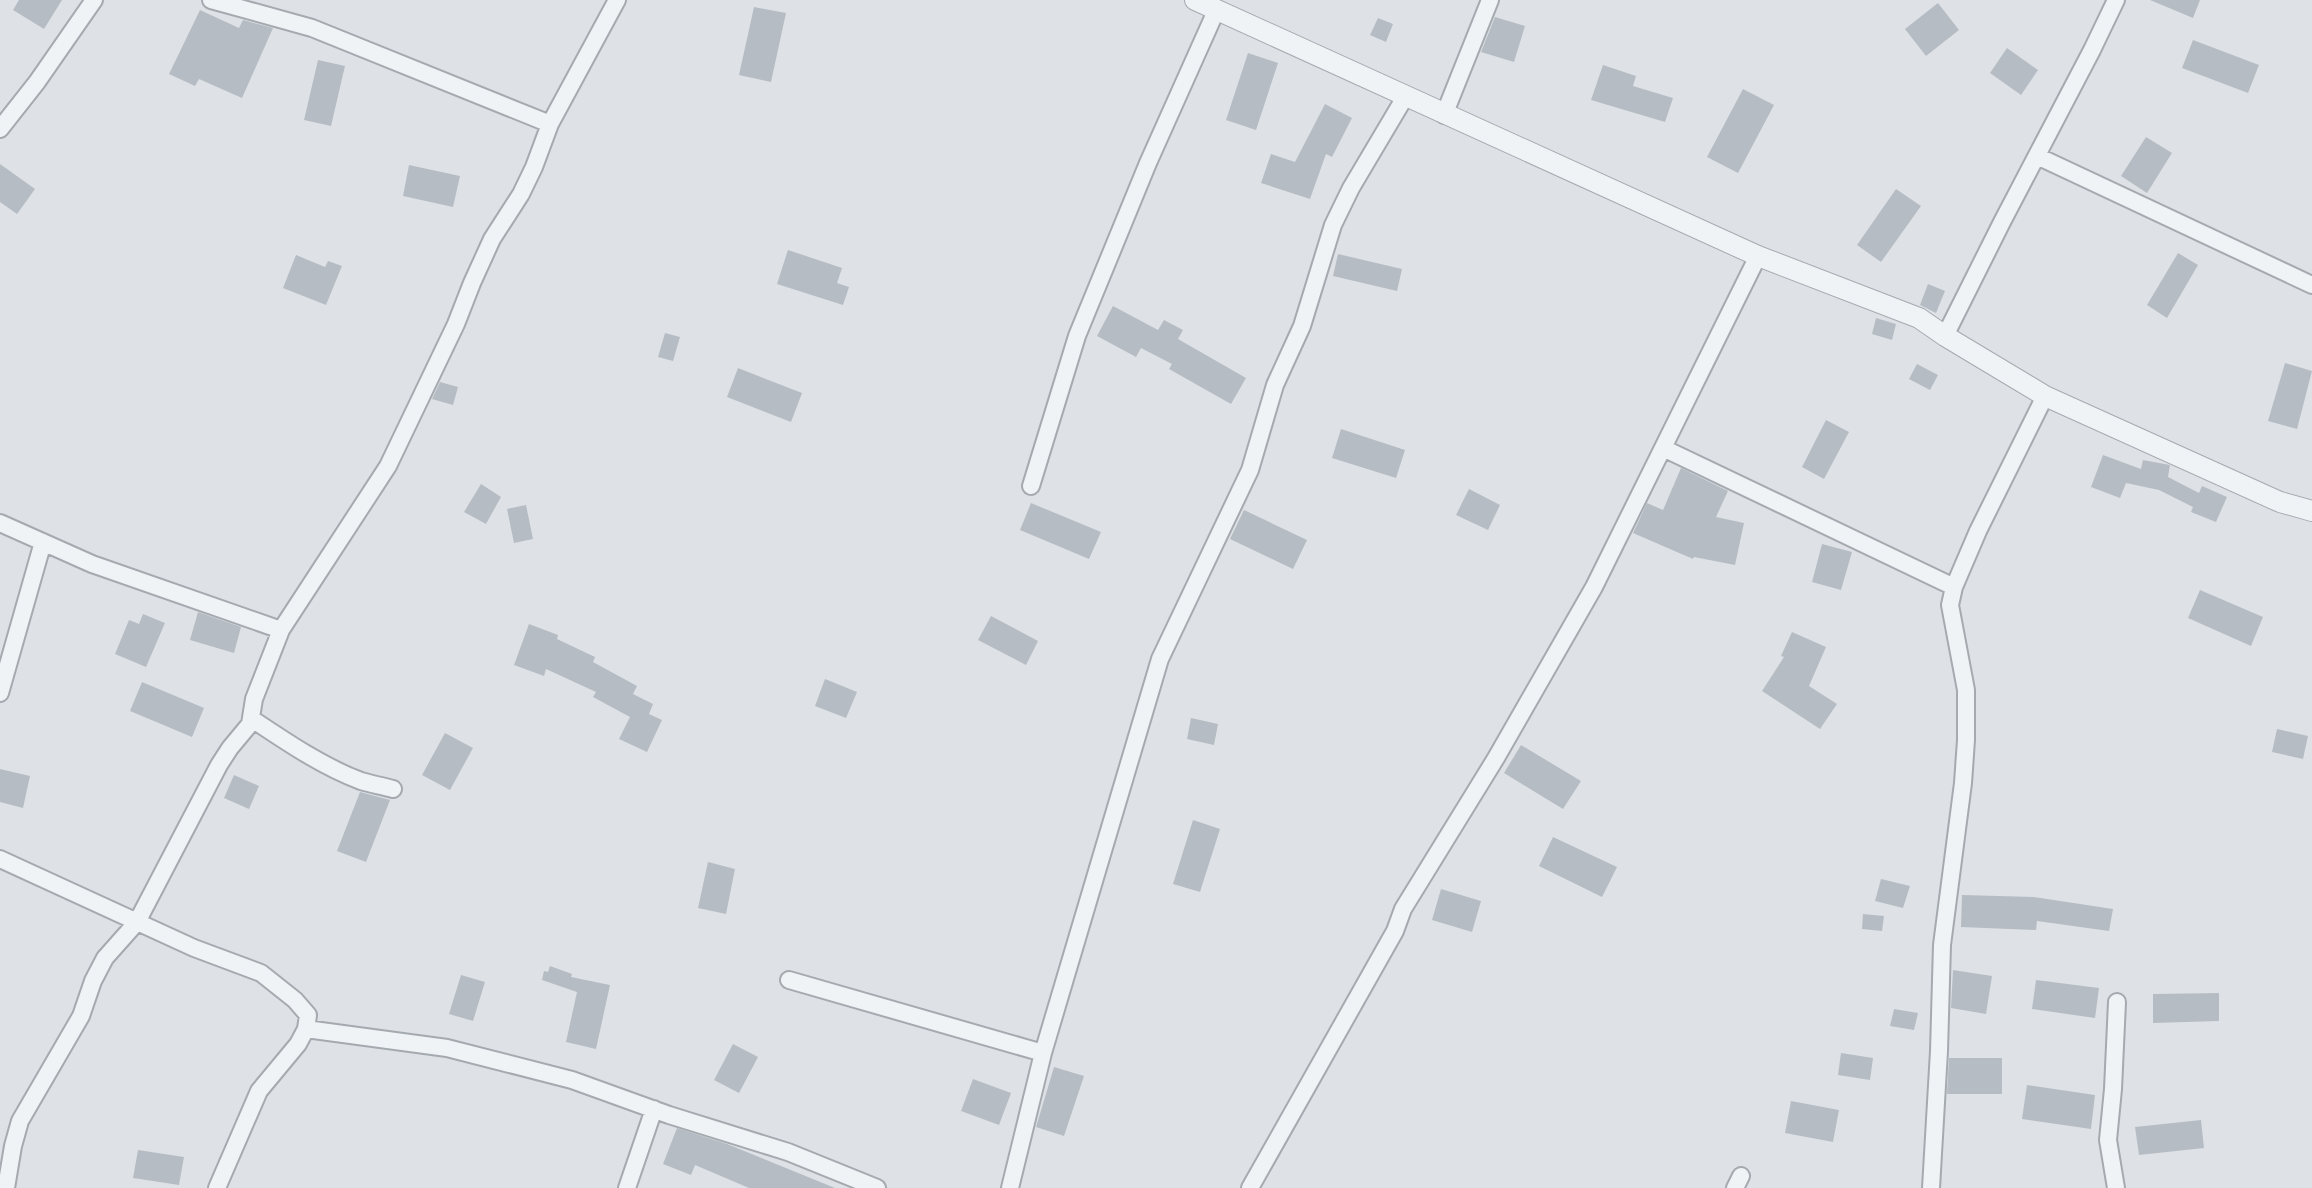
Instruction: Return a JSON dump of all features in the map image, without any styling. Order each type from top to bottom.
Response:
[{"type":"street","points":[[0,129],[37,82],[94,0]]},
{"type":"street","points":[[210,0],[312,28],[550,124]]},
{"type":"street","points":[[6,1188],[20,1121],[81,1016],[93,981],[105,958],[137,922],[219,765],[246,730],[252,718],[254,699],[281,630],[388,466],[456,324],[492,239],[521,194],[550,124],[617,0]]},
{"type":"street","points":[[1195,0],[1758,256],[1919,318],[2045,396],[2280,501],[2312,511]]},
{"type":"street","points":[[1444,115],[1490,0]]},
{"type":"street","points":[[1945,336],[2116,0]]},
{"type":"street","points":[[1031,486],[1077,336],[1148,164],[1216,11]]},
{"type":"street","points":[[1010,1188],[1043,1053],[1160,659],[1250,470],[1275,385],[1302,326],[1333,225],[1351,188],[1405,97]]},
{"type":"street","points":[[2037,156],[2312,285]]},
{"type":"street","points":[[1250,1188],[1395,931],[1403,909],[1496,758],[1594,587],[1758,256]]},
{"type":"street","points":[[1931,1188],[1939,1062],[1942,945],[1963,783],[1966,740],[1966,690],[1950,605],[1954,588],[1978,531],[2045,396]]},
{"type":"street","points":[[1663,448],[1954,588]]},
{"type":"street","points":[[0,523],[92,564],[281,630]]},
{"type":"street","points":[[0,693],[43,542]]},
{"type":"street","points":[[252,718],[290,744],[333,767],[360,780],[393,789]]},
{"type":"street","points":[[0,859],[194,948],[261,973],[295,1000],[308,1015],[306,1029],[298,1044],[258,1091],[217,1188]]},
{"type":"street","points":[[789,980],[1043,1053]]},
{"type":"street","points":[[2116,1188],[2108,1140],[2117,1002]]},
{"type":"street","points":[[306,1029],[447,1048],[573,1080],[788,1152],[837,1180],[877,1188]]},
{"type":"street","points":[[627,1188],[654,1109]]},
{"type":"building","points":[[19,0],[62,0],[44,29],[13,10]]},
{"type":"building","points":[[2150,0],[2200,0],[2193,18]]},
{"type":"building","points":[[1938,3],[1959,30],[1926,56],[1905,29]]},
{"type":"building","points":[[754,7],[786,13],[771,82],[739,75]]},
{"type":"building","points":[[200,10],[239,28],[243,20],[273,28],[242,98],[199,79],[195,86],[169,74]]},
{"type":"building","points":[[1495,17],[1525,26],[1514,62],[1481,52]]},
{"type":"building","points":[[1378,18],[1393,24],[1386,42],[1370,35]]},
{"type":"building","points":[[2193,40],[2259,65],[2248,93],[2182,68]]},
{"type":"building","points":[[2007,48],[2038,70],[2021,95],[1990,73]]},
{"type":"building","points":[[1248,53],[1278,63],[1256,130],[1226,120]]},
{"type":"building","points":[[318,60],[345,66],[331,126],[304,120]]},
{"type":"building","points":[[1603,65],[1636,76],[1633,86],[1673,98],[1665,122],[1591,100]]},
{"type":"building","points":[[1743,89],[1774,105],[1738,173],[1707,157]]},
{"type":"building","points":[[1325,104],[1352,118],[1332,157],[1326,154],[1310,199],[1261,183],[1271,154],[1295,162]]},
{"type":"building","points":[[2146,137],[2172,153],[2147,193],[2121,176]]},
{"type":"building","points":[[0,164],[35,189],[17,214],[0,202]]},
{"type":"building","points":[[409,165],[460,176],[453,207],[403,196]]},
{"type":"building","points":[[1896,189],[1921,206],[1881,262],[1857,245]]},
{"type":"building","points":[[788,250],[842,268],[837,283],[849,287],[843,305],[777,284]]},
{"type":"building","points":[[2178,253],[2198,265],[2167,318],[2147,305]]},
{"type":"building","points":[[1338,254],[1402,269],[1397,291],[1333,276]]},
{"type":"building","points":[[296,255],[325,267],[328,261],[342,266],[326,305],[283,288]]},
{"type":"building","points":[[1928,284],[1945,291],[1936,313],[1920,305]]},
{"type":"building","points":[[1113,306],[1158,330],[1164,320],[1183,330],[1178,339],[1246,378],[1231,404],[1169,369],[1172,364],[1141,348],[1136,357],[1097,336]]},
{"type":"building","points":[[1876,318],[1896,324],[1892,340],[1872,334]]},
{"type":"building","points":[[665,333],[680,337],[673,361],[658,357]]},
{"type":"building","points":[[2285,363],[2312,371],[2297,429],[2268,421]]},
{"type":"building","points":[[1917,364],[1938,375],[1930,390],[1909,379]]},
{"type":"building","points":[[738,368],[802,393],[791,422],[727,397]]},
{"type":"building","points":[[440,382],[458,387],[453,405],[432,399]]},
{"type":"building","points":[[1826,420],[1849,432],[1824,479],[1802,467]]},
{"type":"building","points":[[1341,429],[1405,450],[1396,478],[1332,458]]},
{"type":"building","points":[[2103,455],[2141,469],[2143,460],[2170,465],[2168,477],[2199,493],[2202,486],[2227,497],[2216,522],[2191,512],[2193,507],[2159,490],[2126,483],[2120,498],[2091,487]]},
{"type":"building","points":[[1681,468],[1728,491],[1716,517],[1744,523],[1735,565],[1694,557],[1693,559],[1633,533],[1647,503],[1663,510]]},
{"type":"building","points":[[481,484],[501,497],[486,524],[464,512]]},
{"type":"building","points":[[1469,489],[1500,505],[1488,530],[1456,515]]},
{"type":"building","points":[[1031,503],[1101,532],[1089,559],[1020,530]]},
{"type":"building","points":[[526,505],[533,539],[514,543],[507,509]]},
{"type":"building","points":[[1244,510],[1307,540],[1293,569],[1230,539]]},
{"type":"building","points":[[1822,544],[1852,552],[1841,590],[1812,582]]},
{"type":"building","points":[[2200,590],[2263,617],[2251,646],[2188,618]]},
{"type":"building","points":[[198,612],[241,627],[234,653],[190,640]]},
{"type":"building","points":[[143,614],[165,623],[146,667],[115,654],[129,620],[139,624]]},
{"type":"building","points":[[991,616],[1038,641],[1026,665],[978,640]]},
{"type":"building","points":[[529,624],[558,635],[557,639],[595,657],[593,662],[637,686],[633,694],[653,704],[649,714],[662,720],[647,752],[619,739],[630,717],[593,697],[596,692],[546,669],[544,676],[514,665]]},
{"type":"building","points":[[1792,632],[1826,647],[1809,686],[1837,704],[1820,729],[1762,691],[1784,657],[1781,656]]},
{"type":"building","points":[[825,679],[857,692],[846,718],[815,706]]},
{"type":"building","points":[[142,682],[204,708],[192,737],[130,711]]},
{"type":"building","points":[[1191,718],[1218,724],[1214,745],[1187,739]]},
{"type":"building","points":[[2277,729],[2308,736],[2303,759],[2272,752]]},
{"type":"building","points":[[445,733],[473,748],[450,790],[422,775]]},
{"type":"building","points":[[1521,745],[1581,781],[1563,809],[1504,773]]},
{"type":"building","points":[[0,769],[30,776],[23,808],[0,802]]},
{"type":"building","points":[[234,775],[259,786],[249,809],[224,798]]},
{"type":"building","points":[[360,792],[390,800],[366,862],[337,851]]},
{"type":"building","points":[[1193,820],[1220,829],[1200,892],[1173,884]]},
{"type":"building","points":[[1553,837],[1617,867],[1602,897],[1539,866]]},
{"type":"building","points":[[708,862],[735,869],[726,914],[698,908]]},
{"type":"building","points":[[1881,879],[1910,886],[1903,908],[1875,901]]},
{"type":"building","points":[[1441,889],[1481,901],[1472,932],[1432,920]]},
{"type":"building","points":[[1962,895],[2034,897],[2113,909],[2109,931],[2037,921],[2036,930],[1961,927]]},
{"type":"building","points":[[1863,914],[1884,916],[1882,931],[1862,929]]},
{"type":"building","points":[[550,966],[572,974],[571,977],[610,985],[596,1049],[566,1042],[577,992],[542,980],[544,971],[548,972]]},
{"type":"building","points":[[1953,970],[1992,976],[1986,1014],[1951,1008]]},
{"type":"building","points":[[461,975],[485,982],[473,1021],[449,1014]]},
{"type":"building","points":[[2036,980],[2099,988],[2095,1018],[2032,1009]]},
{"type":"building","points":[[2219,993],[2219,1021],[2153,1023],[2153,994]]},
{"type":"building","points":[[1894,1009],[1918,1013],[1914,1030],[1890,1026]]},
{"type":"building","points":[[733,1044],[758,1057],[739,1093],[714,1080]]},
{"type":"building","points":[[1841,1053],[1873,1058],[1870,1080],[1838,1075]]},
{"type":"building","points":[[1949,1058],[2002,1058],[2002,1094],[1947,1094]]},
{"type":"building","points":[[1054,1067],[1084,1076],[1064,1136],[1036,1127]]},
{"type":"building","points":[[973,1079],[1011,1093],[999,1125],[961,1111]]},
{"type":"building","points":[[2027,1085],[2095,1095],[2091,1129],[2022,1119]]},
{"type":"building","points":[[1791,1101],[1839,1110],[1833,1142],[1785,1133]]},
{"type":"building","points":[[2201,1120],[2204,1148],[2139,1155],[2135,1127]]},
{"type":"building","points":[[677,1128],[727,1144],[835,1188],[749,1188],[695,1165],[691,1175],[663,1164]]},
{"type":"building","points":[[138,1150],[184,1157],[179,1185],[133,1178]]}]
